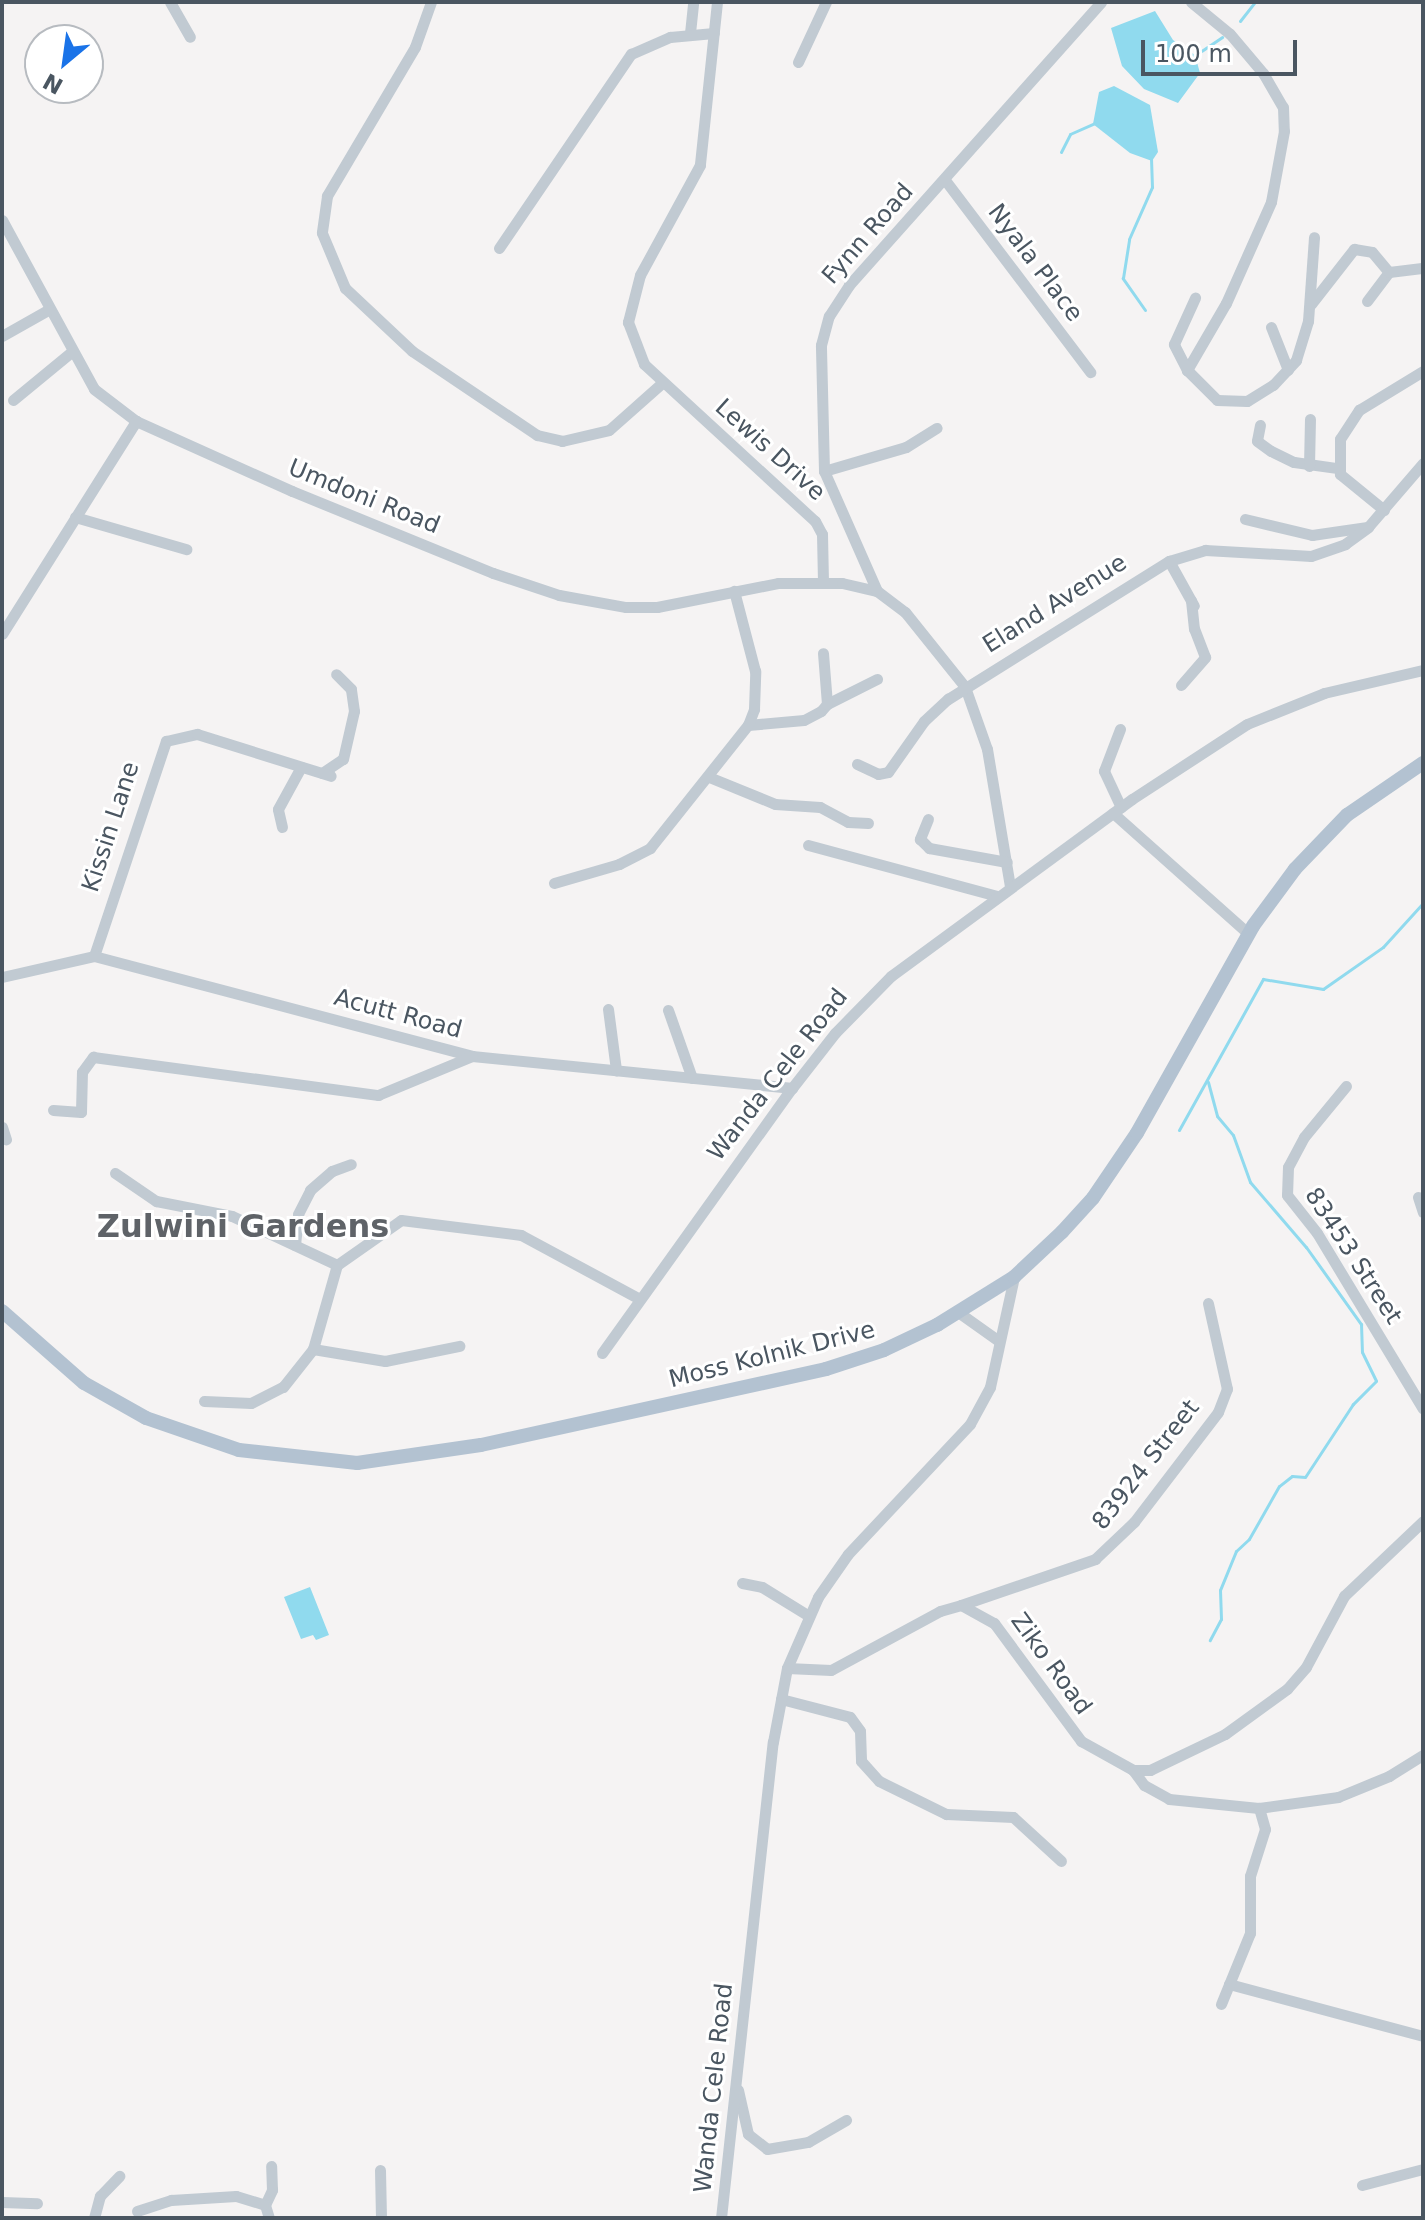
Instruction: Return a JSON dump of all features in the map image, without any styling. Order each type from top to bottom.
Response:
[{"type":"main road","name":"Moss Kolnik Drive","points":[[2,1311],[84,1383],[146,1418],[239,1450],[357,1463],[481,1445],[826,1369],[884,1350],[958,1312],[1014,1277],[1082,1210],[1117,1163],[1249,934],[1317,844],[1347,815],[1423,763]]},
{"type":"street","points":[[170,2],[190,37]]},
{"type":"street","points":[[431,2],[415,47],[327,196],[322,233],[345,288],[412,351],[537,435],[562,441],[609,430],[662,383]]},
{"type":"street","points":[[690,33],[693,2]]},
{"type":"street","name":"Lewis Drive","points":[[717,2],[700,165],[640,275],[630,305],[634,346],[662,383],[815,521],[822,534],[823,582]]},
{"type":"street","points":[[798,62],[826,2]]},
{"type":"street","name":"Fynn Road","points":[[877,591],[824,471],[821,358],[829,316],[849,285],[1101,2]]},
{"type":"street","points":[[1187,370],[1226,303],[1271,202],[1284,131],[1277,93],[1230,34],[1191,2]]},
{"type":"street","points":[[499,248],[631,54],[648,43],[690,33],[714,33]]},
{"type":"street","name":"Nyala Place","points":[[945,180],[1090,372]]},
{"type":"street","name":"Umdoni Road","points":[[2,220],[70,353],[94,389],[136,421],[292,491],[559,595],[657,607],[734,591],[823,582]]},
{"type":"street","points":[[1195,298],[1174,344],[1187,370],[1217,400],[1229,404],[1247,401],[1288,370],[1300,349],[1310,304],[1309,260],[1314,237]]},
{"type":"street","points":[[1310,304],[1354,249],[1372,252],[1389,272]]},
{"type":"street","points":[[1367,301],[1389,272],[1422,268]]},
{"type":"street","points":[[2,336],[48,310]]},
{"type":"street","points":[[1271,327],[1288,370]]},
{"type":"street","points":[[13,400],[70,353]]},
{"type":"street","points":[[1336,468],[1340,439],[1352,417],[1423,371]]},
{"type":"street","points":[[1309,466],[1310,419]]},
{"type":"street","points":[[2,634],[136,421]]},
{"type":"street","points":[[1260,425],[1257,441],[1309,466],[1336,468],[1384,510]]},
{"type":"street","points":[[824,471],[906,447],[936,428]]},
{"type":"street","name":"Eland Avenue","points":[[857,764],[878,774],[888,772],[924,721],[965,687],[1169,561],[1205,550],[1311,556],[1345,544],[1368,527],[1423,463]]},
{"type":"street","points":[[75,517],[186,549]]},
{"type":"street","points":[[1245,519],[1292,534],[1368,527]]},
{"type":"street","points":[[1169,561],[1199,614]]},
{"type":"street","points":[[823,582],[877,591],[905,612],[965,687],[987,749],[1010,886]]},
{"type":"street","points":[[554,883],[638,856],[659,838],[748,725],[754,709],[755,671],[734,591]]},
{"type":"street","points":[[1181,685],[1205,657],[1194,629],[1191,600]]},
{"type":"street","points":[[823,653],[827,704]]},
{"type":"street","name":"Wanda Cele Road","points":[[602,1353],[638,1298],[792,1088],[872,994],[1010,886],[1210,746],[1282,708],[1423,670]]},
{"type":"street","name":"Kissin Lane","points":[[94,956],[166,741],[197,734],[326,775],[343,759],[354,711],[351,689],[336,674]]},
{"type":"street","points":[[748,725],[804,720],[827,704],[877,679]]},
{"type":"street","points":[[1120,729],[1104,771],[1117,810],[1249,934]]},
{"type":"street","points":[[282,827],[278,809],[301,767]]},
{"type":"street","points":[[709,777],[775,804],[820,807],[848,822],[868,823]]},
{"type":"street","points":[[928,819],[920,839],[929,848],[1007,862]]},
{"type":"street","points":[[808,845],[997,896]]},
{"type":"street","name":"Acutt Road","points":[[2,977],[94,956],[472,1056],[792,1088]]},
{"type":"street","points":[[608,1009],[616,1070]]},
{"type":"street","points":[[668,1010],[692,1078]]},
{"type":"street","points":[[53,1110],[81,1112],[82,1072],[93,1057],[378,1095],[472,1056]]},
{"type":"street","name":"83453 Street","points":[[1346,1086],[1304,1137],[1288,1167],[1287,1195],[1317,1233],[1423,1409]]},
{"type":"street","points":[[295,1245],[298,1214],[310,1190],[332,1171],[351,1164]]},
{"type":"street","points":[[115,1173],[156,1201],[220,1212],[337,1265]]},
{"type":"street","points":[[1418,1197],[1423,1212]]},
{"type":"street","points":[[204,1401],[232,1405],[265,1399],[294,1377],[313,1349],[337,1265],[401,1220],[480,1228],[540,1242],[638,1298]]},
{"type":"street","name":"Wanda Cele Road","points":[[721,2218],[787,1668],[809,1616],[848,1554],[970,1424],[990,1387],[1014,1277]]},
{"type":"street","name":"83924 Street","points":[[961,1605],[1095,1559],[1134,1522],[1218,1412],[1227,1389],[1208,1303]]},
{"type":"street","points":[[958,1312],[999,1341]]},
{"type":"street","points":[[313,1349],[385,1361],[459,1346]]},
{"type":"street","points":[[1133,1770],[1162,1765],[1225,1734],[1287,1689],[1306,1667],[1344,1596],[1423,1521]]},
{"type":"street","points":[[742,1583],[762,1587],[809,1616]]},
{"type":"street","points":[[787,1668],[831,1670],[940,1611],[961,1605]]},
{"type":"street","name":"Ziko Road","points":[[961,1605],[994,1623],[1081,1741],[1133,1770],[1144,1785],[1169,1799],[1259,1808],[1338,1797],[1389,1776],[1423,1755]]},
{"type":"street","points":[[781,1699],[850,1717],[860,1731],[861,1761],[870,1774],[946,1814],[974,1817],[997,1814],[1021,1821],[1038,1845],[1061,1861]]},
{"type":"street","points":[[1221,2004],[1247,1945],[1253,1917],[1250,1876],[1265,1829],[1259,1808]]},
{"type":"street","points":[[1229,1984],[1423,2036]]},
{"type":"street","points":[[736,2084],[748,2134],[767,2149],[808,2142],[846,2120]]},
{"type":"street","points":[[269,2218],[265,2205],[272,2190],[271,2166]]},
{"type":"street","points":[[1362,2185],[1423,2169]]},
{"type":"street","points":[[380,2170],[381,2218]]},
{"type":"street","points":[[94,2218],[100,2196],[119,2176]]},
{"type":"street","points":[[137,2211],[158,2202],[219,2196],[265,2205]]},
{"type":"street","points":[[2,2202],[37,2203]]},
{"type":"water","points":[[1155,11],[1173,40],[1195,55],[1200,73],[1178,103],[1144,89],[1122,66],[1111,28]]},
{"type":"water","points":[[1114,86],[1150,105],[1158,152],[1152,161],[1130,153],[1093,124],[1099,92]]},
{"type":"water","points":[[310,1587],[329,1635],[316,1640],[313,1635],[301,1639],[284,1597]]},
{"type":"waterway","points":[[1240,21],[1255,2]]},
{"type":"waterway","points":[[1194,56],[1222,37]]},
{"type":"waterway","points":[[1061,152],[1070,134],[1095,123]]},
{"type":"waterway","points":[[1145,310],[1123,278],[1129,239],[1152,187],[1151,158]]},
{"type":"waterway","points":[[1179,1130],[1263,979],[1323,989],[1383,947],[1423,903]]},
{"type":"waterway","points":[[1208,1082],[1217,1116],[1233,1135],[1250,1182],[1306,1247],[1361,1324],[1362,1352],[1376,1381],[1353,1404],[1305,1477],[1292,1476],[1279,1486],[1249,1539],[1236,1551],[1220,1590],[1221,1619],[1210,1640]]},
{"type":"district","name":"Zulwini Gardens","points":[[243,1226]]}]
